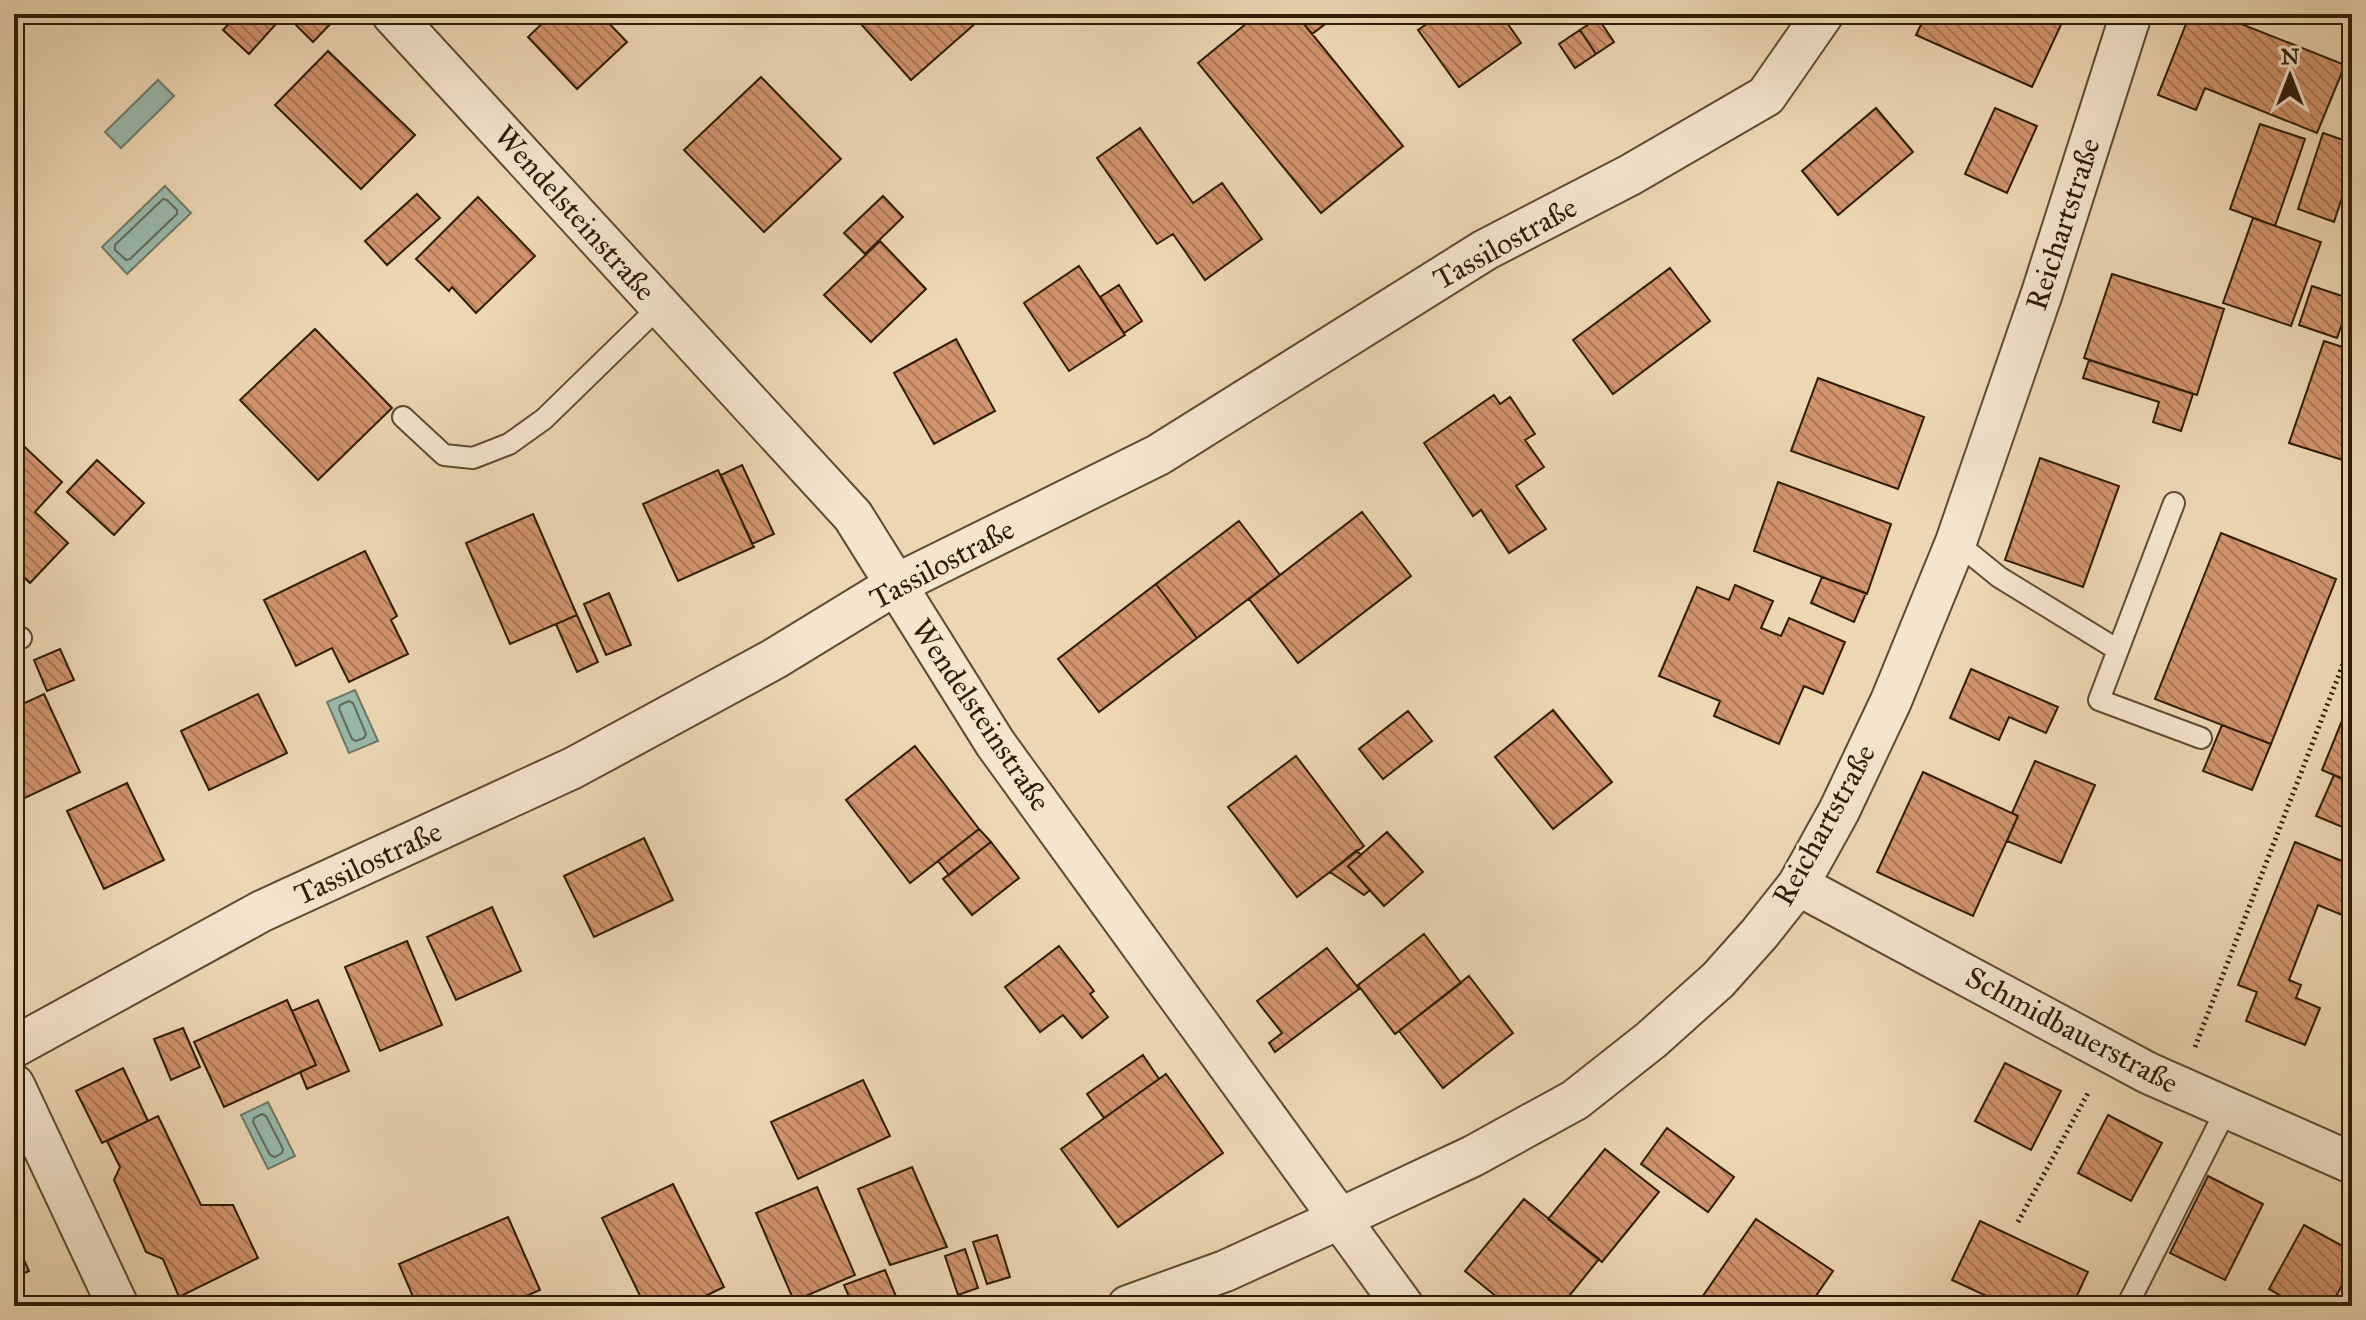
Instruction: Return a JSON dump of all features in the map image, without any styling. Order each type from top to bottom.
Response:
[{"type":"street","name":"Wendelsteinstraße","points":[[392,14],[853,516],[995,743],[1403,1306]]},
{"type":"street","name":"Tassilostraße","points":[[14,1047],[262,911],[573,768],[774,659],[895,585],[1158,455],[1485,250],[1630,175],[1766,96],[1823,14]]},
{"type":"street","name":"Reichartstraße","points":[[1128,1306],[1225,1271],[1341,1218],[1473,1156],[1575,1100],[1651,1040],[1718,980],[1798,885],[1839,811],[1891,701],[1956,542],[2042,293],[2131,14]]},
{"type":"street","name":"Schmidbauerstraße","points":[[1798,885],[2109,1053],[2179,1088],[2352,1163]]},
{"type":"street","points":[[14,1085],[118,1306]]},
{"type":"lane","points":[[403,417],[444,455],[473,458],[509,444],[544,419],[660,306]]},
{"type":"lane","points":[[2174,503],[2099,700],[2201,738]]},
{"type":"lane","points":[[1956,542],[1999,577],[2118,650]]},
{"type":"lane","points":[[2127,1306],[2227,1108]]},
{"type":"path","points":[[2179,1088],[2352,641]]},
{"type":"path","points":[[2018,1222],[2109,1053]]},
{"type":"water","points":[[158,80],[174,96],[121,148],[105,132]]},
{"type":"water","points":[[165,186],[191,213],[127,274],[102,247]]},
{"type":"water","points":[[355,690],[378,741],[349,753],[327,702]]},
{"type":"water","points":[[268,1102],[295,1156],[268,1169],[241,1115]]},
{"type":"building","points":[[238,14],[284,15],[249,54],[223,30]]},
{"type":"building","points":[[285,14],[340,14],[313,42]]},
{"type":"building","points":[[552,14],[600,14],[627,42],[577,89],[528,37]]},
{"type":"building","points":[[852,14],[986,14],[911,80]]},
{"type":"building","points":[[1258,14],[1296,14],[1403,146],[1321,213],[1198,63]]},
{"type":"building","points":[[1296,14],[1330,14],[1333,18],[1312,34]]},
{"type":"building","points":[[1441,14],[1501,14],[1521,43],[1459,87],[1418,30]]},
{"type":"building","points":[[1926,14],[2066,14],[2032,87],[1916,35]]},
{"type":"building","points":[[2190,14],[2216,14],[2345,65],[2317,133],[2205,88],[2196,110],[2158,95]]},
{"type":"building","points":[[1598,18],[1614,42],[1596,54],[1580,30]]},
{"type":"building","points":[[1580,30],[1596,54],[1575,68],[1559,44]]},
{"type":"building","points":[[328,51],[415,135],[361,189],[275,105]]},
{"type":"building","points":[[761,77],[841,159],[764,232],[684,150]]},
{"type":"building","points":[[1876,108],[1913,152],[1838,215],[1802,171]]},
{"type":"building","points":[[1995,108],[2037,126],[2007,193],[1965,174]]},
{"type":"building","points":[[2260,124],[2305,139],[2275,226],[2230,209]]},
{"type":"building","points":[[1140,128],[1193,203],[1222,183],[1262,239],[1205,280],[1173,234],[1157,244],[1097,158]]},
{"type":"building","points":[[2323,133],[2352,143],[2352,167],[2334,222],[2298,209]]},
{"type":"building","points":[[417,194],[440,218],[387,265],[365,241]]},
{"type":"building","points":[[883,196],[903,217],[865,254],[844,233]]},
{"type":"building","points":[[478,197],[535,256],[476,313],[452,287],[449,291],[416,259]]},
{"type":"building","points":[[2253,218],[2321,242],[2291,326],[2223,303]]},
{"type":"building","points":[[880,241],[926,289],[871,342],[824,295]]},
{"type":"building","points":[[1079,266],[1125,335],[1069,371],[1024,303]]},
{"type":"building","points":[[1670,268],[1710,321],[1613,394],[1573,340]]},
{"type":"building","points":[[2112,274],[2224,309],[2197,395],[2084,358]]},
{"type":"building","points":[[1119,285],[1142,321],[1124,333],[1100,297]]},
{"type":"building","points":[[2312,286],[2351,299],[2337,338],[2299,325]]},
{"type":"building","points":[[315,329],[392,408],[318,480],[240,400]]},
{"type":"building","points":[[956,339],[995,411],[934,444],[894,373]]},
{"type":"building","points":[[2324,341],[2352,350],[2352,463],[2289,443]]},
{"type":"building","points":[[2089,360],[2193,394],[2181,431],[2153,422],[2159,402],[2083,378]]},
{"type":"building","points":[[1818,378],[1924,417],[1898,489],[1791,451]]},
{"type":"building","points":[[1494,395],[1500,404],[1510,397],[1535,434],[1525,440],[1544,467],[1516,486],[1546,529],[1509,553],[1481,510],[1473,516],[1424,443]]},
{"type":"building","points":[[14,437],[62,482],[35,512],[68,543],[30,583],[14,568]]},
{"type":"building","points":[[2040,458],[2119,486],[2083,587],[2005,560]]},
{"type":"building","points":[[97,460],[144,503],[114,535],[67,492]]},
{"type":"building","points":[[742,465],[774,534],[752,544],[721,475]]},
{"type":"building","points":[[718,470],[754,547],[678,581],[643,504]]},
{"type":"building","points":[[1778,482],[1891,524],[1867,594],[1754,551]]},
{"type":"building","points":[[1362,512],[1411,576],[1298,663],[1249,599]]},
{"type":"building","points":[[533,514],[577,615],[510,644],[466,543]]},
{"type":"building","points":[[1239,521],[1280,575],[1197,638],[1156,584]]},
{"type":"building","points":[[2221,533],[2336,579],[2271,744],[2155,699]]},
{"type":"building","points":[[365,551],[397,616],[391,620],[408,654],[349,682],[332,648],[296,666],[264,600]]},
{"type":"building","points":[[1822,577],[1866,593],[1854,622],[1811,603]]},
{"type":"building","points":[[1156,584],[1197,638],[1099,712],[1058,659]]},
{"type":"building","points":[[1735,585],[1773,601],[1761,628],[1781,636],[1789,618],[1845,642],[1823,694],[1804,686],[1779,744],[1714,716],[1720,701],[1659,676],[1697,587],[1729,600]]},
{"type":"building","points":[[609,593],[631,645],[606,655],[584,604]]},
{"type":"building","points":[[577,615],[598,662],[577,672],[556,624]]},
{"type":"building","points":[[60,649],[74,680],[47,691],[34,660]]},
{"type":"building","points":[[1971,669],[2058,707],[2046,733],[2009,717],[1999,740],[1950,718]]},
{"type":"building","points":[[44,694],[80,772],[14,803],[14,708]]},
{"type":"building","points":[[258,694],[287,753],[209,790],[181,731]]},
{"type":"building","points":[[2352,696],[2352,783],[2322,770]]},
{"type":"building","points":[[1553,710],[1612,782],[1553,829],[1495,757]]},
{"type":"building","points":[[1408,711],[1432,741],[1383,779],[1359,749]]},
{"type":"building","points":[[2222,725],[2271,744],[2252,790],[2203,771]]},
{"type":"building","points":[[915,746],[979,829],[910,883],[846,800]]},
{"type":"building","points":[[1296,756],[1364,846],[1297,897],[1228,807]]},
{"type":"building","points":[[2035,761],[2095,785],[2061,863],[2007,841],[2018,816],[2012,813]]},
{"type":"building","points":[[1923,772],[2018,816],[1973,916],[1877,872]]},
{"type":"building","points":[[2334,775],[2351,782],[2352,831],[2316,816]]},
{"type":"building","points":[[127,783],[164,860],[104,889],[67,811]]},
{"type":"building","points":[[979,829],[991,842],[949,875],[938,861]]},
{"type":"building","points":[[1387,832],[1423,872],[1384,906],[1348,866]]},
{"type":"building","points":[[644,838],[673,900],[594,937],[564,876]]},
{"type":"building","points":[[991,842],[1019,878],[972,915],[943,879]]},
{"type":"building","points":[[2295,842],[2352,865],[2352,919],[2318,905],[2289,980],[2301,985],[2296,998],[2320,1008],[2305,1045],[2246,1021],[2257,992],[2238,985]]},
{"type":"building","points":[[1357,850],[1361,855],[1348,866],[1370,890],[1364,895],[1330,872]]},
{"type":"building","points":[[492,907],[521,971],[456,1000],[427,937]]},
{"type":"building","points":[[1424,934],[1461,983],[1395,1034],[1358,985]]},
{"type":"building","points":[[407,941],[442,1025],[380,1051],[345,967]]},
{"type":"building","points":[[1059,946],[1094,991],[1090,994],[1108,1017],[1082,1038],[1063,1015],[1040,1032],[1005,987]]},
{"type":"building","points":[[1327,948],[1359,989],[1275,1052],[1269,1043],[1282,1033],[1257,1001]]},
{"type":"building","points":[[1469,976],[1513,1033],[1443,1088],[1399,1031]]},
{"type":"building","points":[[287,1000],[316,1065],[224,1107],[194,1042]]},
{"type":"building","points":[[318,1000],[349,1071],[307,1089],[300,1072],[316,1065],[292,1011]]},
{"type":"building","points":[[183,1028],[200,1067],[171,1080],[154,1039]]},
{"type":"building","points":[[1143,1055],[1159,1079],[1104,1118],[1087,1094]]},
{"type":"building","points":[[2005,1063],[2061,1091],[2031,1150],[1975,1121]]},
{"type":"building","points":[[123,1068],[148,1121],[102,1143],[76,1091]]},
{"type":"building","points":[[1166,1074],[1223,1153],[1118,1227],[1061,1149]]},
{"type":"building","points":[[863,1080],[890,1136],[798,1179],[771,1122]]},
{"type":"building","points":[[2108,1115],[2162,1143],[2131,1201],[2078,1173]]},
{"type":"building","points":[[158,1116],[201,1205],[233,1205],[258,1258],[179,1297],[163,1259],[146,1252],[114,1180],[120,1167],[107,1141]]},
{"type":"building","points":[[1667,1128],[1734,1177],[1708,1212],[1641,1164]]},
{"type":"building","points":[[1605,1149],[1659,1192],[1602,1262],[1548,1219]]},
{"type":"building","points":[[912,1167],[947,1247],[890,1265],[858,1189]]},
{"type":"building","points":[[2208,1176],[2263,1204],[2225,1280],[2170,1253]]},
{"type":"building","points":[[673,1184],[724,1287],[685,1306],[645,1306],[602,1218]]},
{"type":"building","points":[[817,1187],[855,1275],[794,1301],[756,1213]]},
{"type":"building","points":[[1524,1199],[1599,1259],[1561,1306],[1508,1306],[1465,1271]]},
{"type":"building","points":[[508,1217],[540,1290],[503,1306],[417,1306],[399,1264]]},
{"type":"building","points":[[1756,1219],[1833,1271],[1809,1306],[1696,1306]]},
{"type":"building","points":[[1980,1221],[2088,1272],[2072,1306],[2008,1306],[1952,1280]]},
{"type":"building","points":[[2304,1225],[2352,1251],[2352,1266],[2331,1306],[2299,1306],[2269,1289]]},
{"type":"building","points":[[997,1235],[1010,1277],[987,1284],[973,1242]]},
{"type":"building","points":[[14,1238],[29,1271],[14,1278]]},
{"type":"building","points":[[965,1249],[978,1288],[958,1295],[945,1256]]},
{"type":"building","points":[[885,1270],[900,1306],[853,1306],[844,1285]]}]
